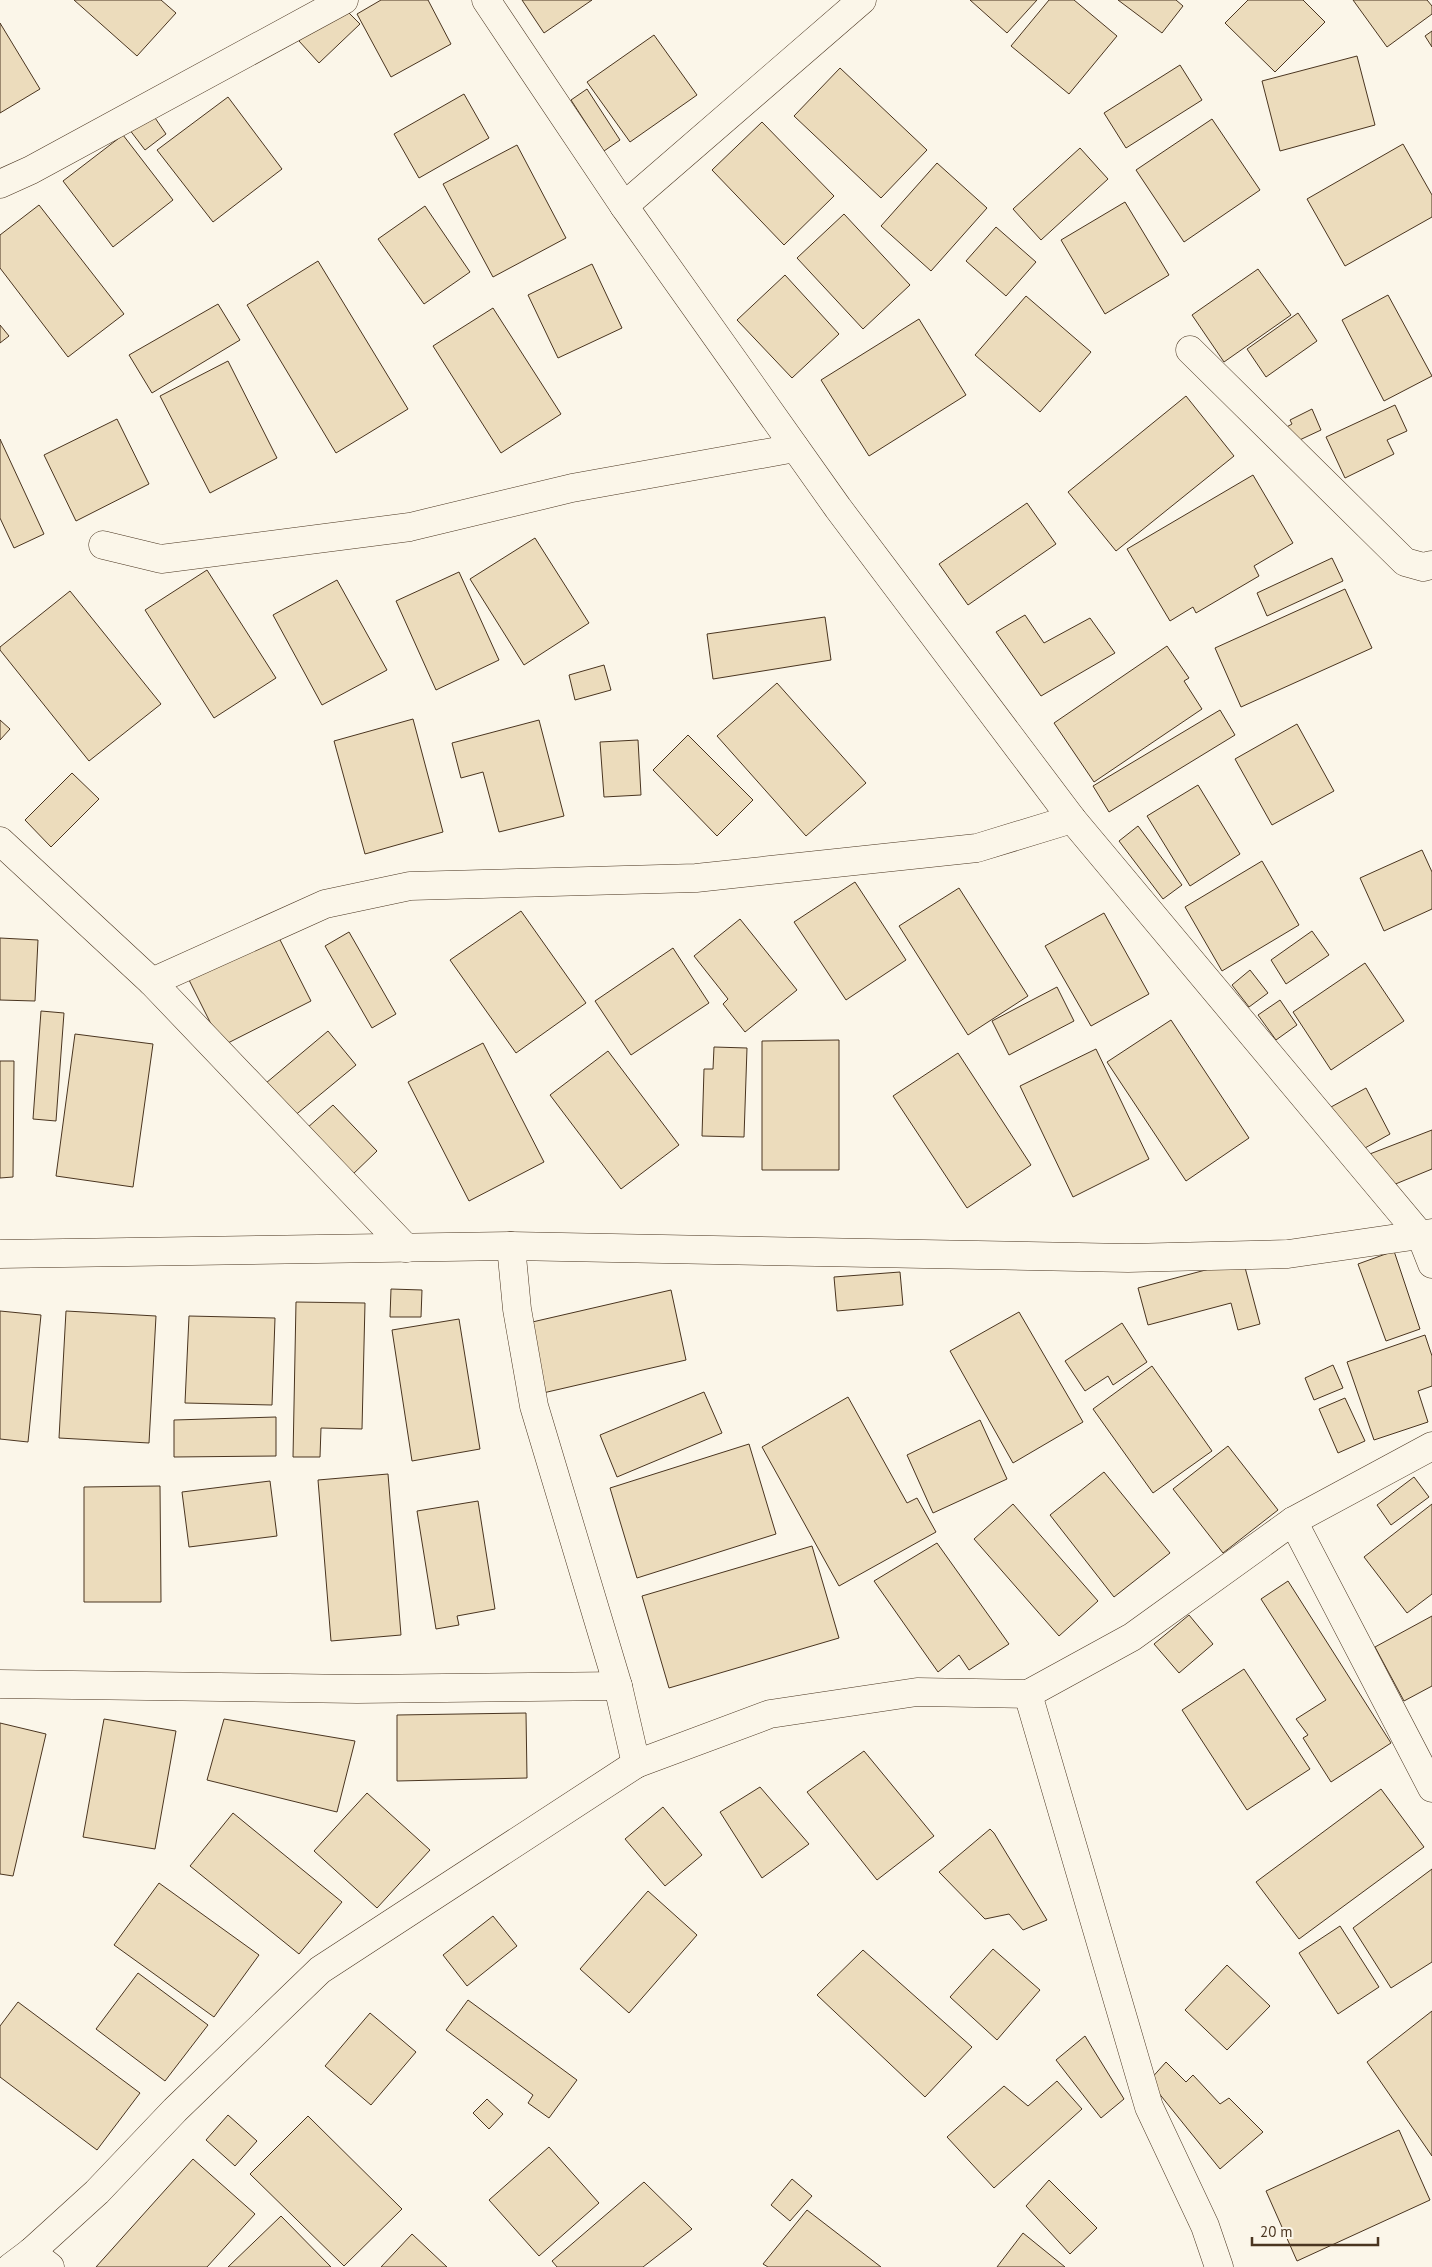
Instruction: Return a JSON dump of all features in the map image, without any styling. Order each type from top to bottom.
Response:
[{"type":"street","points":[[0,184],[31,170],[344,0]]},
{"type":"street","points":[[486,0],[624,206],[838,508],[1072,819],[1426,1235],[1432,1264]]},
{"type":"street","points":[[624,206],[862,0]]},
{"type":"street","points":[[1190,350],[1405,562],[1423,567],[1432,565]]},
{"type":"street","points":[[104,545],[161,559],[410,527],[572,488],[795,448]]},
{"type":"street","points":[[152,982],[325,904],[410,886],[696,878],[977,848],[1072,819]]},
{"type":"street","points":[[0,840],[152,982],[406,1248]]},
{"type":"street","points":[[0,1254],[511,1246],[1128,1258],[1288,1254],[1426,1235]]},
{"type":"street","points":[[511,1246],[518,1308],[534,1406],[618,1686],[636,1764]]},
{"type":"street","points":[[31,2262],[175,2110],[320,1970],[636,1764],[770,1714],[917,1692],[1028,1694],[1132,1636],[1293,1521],[1432,1446]]},
{"type":"street","points":[[1293,1521],[1432,1788]]},
{"type":"street","points":[[0,1684],[358,1689],[618,1686]]},
{"type":"street","points":[[1028,1694],[1149,2107],[1205,2226],[1219,2267]]},
{"type":"building","points":[[74,0],[161,0],[176,13],[137,56]]},
{"type":"building","points":[[381,0],[428,0],[451,44],[391,77],[357,14]]},
{"type":"building","points":[[522,0],[592,0],[544,33]]},
{"type":"building","points":[[970,0],[1037,0],[1007,33]]},
{"type":"building","points":[[1049,0],[1074,0],[1117,36],[1069,94],[1011,46]]},
{"type":"building","points":[[1118,0],[1176,0],[1183,6],[1162,33]]},
{"type":"building","points":[[1248,0],[1303,0],[1325,22],[1275,72],[1225,23]]},
{"type":"building","points":[[1353,0],[1427,0],[1432,6],[1432,14],[1387,47]]},
{"type":"building","points":[[339,3],[360,24],[319,63],[299,41]]},
{"type":"building","points":[[0,23],[40,89],[0,113]]},
{"type":"building","points":[[1432,31],[1432,47],[1425,36]]},
{"type":"building","points":[[654,35],[697,95],[630,142],[587,82]]},
{"type":"building","points":[[1357,56],[1375,125],[1280,151],[1262,81]]},
{"type":"building","points":[[1180,65],[1202,100],[1126,148],[1104,113]]},
{"type":"building","points":[[840,68],[927,150],[881,198],[794,116]]},
{"type":"building","points":[[587,89],[620,140],[604,151],[571,100]]},
{"type":"building","points":[[464,94],[489,138],[419,178],[394,134]]},
{"type":"building","points":[[228,97],[282,169],[213,222],[157,150]]},
{"type":"building","points":[[149,109],[166,134],[145,150],[126,125]]},
{"type":"building","points":[[1212,119],[1260,190],[1184,242],[1136,170]]},
{"type":"building","points":[[762,122],[834,196],[784,245],[712,170]]},
{"type":"building","points":[[123,135],[173,200],[113,247],[63,181]]},
{"type":"building","points":[[1403,144],[1432,195],[1432,217],[1345,266],[1307,199]]},
{"type":"building","points":[[517,145],[566,238],[493,277],[443,184]]},
{"type":"building","points":[[1080,148],[1108,179],[1041,240],[1013,209]]},
{"type":"building","points":[[937,163],[987,208],[931,271],[881,226]]},
{"type":"building","points":[[1125,202],[1169,275],[1105,314],[1061,240]]},
{"type":"building","points":[[39,205],[124,314],[68,357],[0,268],[0,235]]},
{"type":"building","points":[[425,206],[470,272],[424,304],[378,239]]},
{"type":"building","points":[[844,214],[910,285],[863,329],[797,258]]},
{"type":"building","points":[[996,227],[1036,262],[1006,296],[966,261]]},
{"type":"building","points":[[318,261],[408,409],[336,453],[247,305]]},
{"type":"building","points":[[592,264],[622,328],[558,358],[528,295]]},
{"type":"building","points":[[1258,269],[1291,315],[1224,362],[1192,315]]},
{"type":"building","points":[[785,275],[839,334],[792,378],[737,320]]},
{"type":"building","points":[[1388,295],[1432,376],[1384,401],[1342,320]]},
{"type":"building","points":[[1026,296],[1091,352],[1040,412],[975,355]]},
{"type":"building","points":[[218,304],[240,340],[152,393],[129,355]]},
{"type":"building","points":[[493,308],[561,414],[501,453],[433,346]]},
{"type":"building","points":[[1298,313],[1317,341],[1266,377],[1247,349]]},
{"type":"building","points":[[919,319],[966,395],[869,456],[821,380]]},
{"type":"building","points":[[0,325],[9,336],[0,343]]},
{"type":"building","points":[[228,361],[277,458],[210,493],[160,396]]},
{"type":"building","points":[[1186,396],[1234,456],[1116,551],[1068,492]]},
{"type":"building","points":[[1395,405],[1407,431],[1387,440],[1394,454],[1345,478],[1326,437]]},
{"type":"building","points":[[1312,409],[1321,430],[1291,444],[1283,429],[1292,424],[1290,420]]},
{"type":"building","points":[[117,419],[149,484],[76,521],[44,455]]},
{"type":"building","points":[[0,439],[44,534],[14,548],[0,518]]},
{"type":"building","points":[[1253,475],[1293,543],[1254,566],[1259,576],[1196,613],[1193,607],[1170,621],[1127,549]]},
{"type":"building","points":[[1027,503],[1056,544],[968,605],[939,564]]},
{"type":"building","points":[[535,538],[589,623],[524,665],[470,579]]},
{"type":"building","points":[[1332,558],[1343,581],[1267,616],[1257,593]]},
{"type":"building","points":[[207,570],[276,678],[214,718],[145,610]]},
{"type":"building","points":[[459,572],[499,660],[436,690],[396,601]]},
{"type":"building","points":[[337,580],[387,670],[322,705],[273,615]]},
{"type":"building","points":[[1345,589],[1372,648],[1241,707],[1215,648]]},
{"type":"building","points":[[70,591],[161,704],[89,761],[0,650],[0,647]]},
{"type":"building","points":[[1025,615],[1044,643],[1090,618],[1115,653],[1041,696],[996,632]]},
{"type":"building","points":[[825,617],[831,660],[713,679],[707,634]]},
{"type":"building","points":[[1167,646],[1189,678],[1184,681],[1202,709],[1094,782],[1054,723]]},
{"type":"building","points":[[604,665],[611,690],[575,700],[569,675]]},
{"type":"building","points":[[777,683],[866,783],[806,836],[717,736]]},
{"type":"building","points":[[1220,710],[1235,735],[1109,812],[1093,786]]},
{"type":"building","points":[[413,719],[443,832],[365,854],[334,741]]},
{"type":"building","points":[[0,720],[10,729],[0,740]]},
{"type":"building","points":[[539,720],[564,816],[499,832],[483,772],[461,778],[452,743]]},
{"type":"building","points":[[1297,724],[1334,791],[1272,825],[1235,759]]},
{"type":"building","points":[[688,735],[753,800],[717,836],[653,770]]},
{"type":"building","points":[[638,740],[641,795],[604,797],[600,742]]},
{"type":"building","points":[[72,773],[99,799],[51,847],[25,820]]},
{"type":"building","points":[[1198,785],[1240,854],[1190,886],[1147,816]]},
{"type":"building","points":[[1138,826],[1182,885],[1163,899],[1119,841]]},
{"type":"building","points":[[1422,850],[1432,872],[1432,909],[1384,931],[1360,878]]},
{"type":"building","points":[[1262,861],[1299,925],[1222,971],[1185,907]]},
{"type":"building","points":[[855,882],[906,960],[846,1000],[794,922]]},
{"type":"building","points":[[959,888],[1028,996],[968,1035],[899,926]]},
{"type":"building","points":[[521,911],[586,1003],[516,1053],[450,960]]},
{"type":"building","points":[[1104,913],[1149,994],[1091,1026],[1045,946]]},
{"type":"building","points":[[740,919],[797,990],[745,1032],[723,1004],[728,999],[694,956]]},
{"type":"building","points":[[274,928],[311,1001],[222,1046],[185,972]]},
{"type":"building","points":[[1312,931],[1329,955],[1286,984],[1271,960]]},
{"type":"building","points":[[349,932],[396,1014],[372,1028],[325,946]]},
{"type":"building","points":[[0,938],[38,940],[35,1001],[0,1000]]},
{"type":"building","points":[[673,948],[709,1003],[631,1055],[595,1001]]},
{"type":"building","points":[[1365,963],[1404,1021],[1331,1070],[1293,1012]]},
{"type":"building","points":[[1250,970],[1268,993],[1249,1007],[1232,985]]},
{"type":"building","points":[[1057,987],[1074,1021],[1009,1055],[992,1021]]},
{"type":"building","points":[[1280,1000],[1297,1025],[1276,1040],[1258,1015]]},
{"type":"building","points":[[41,1011],[64,1013],[56,1121],[33,1119]]},
{"type":"building","points":[[1171,1020],[1249,1138],[1186,1181],[1107,1062]]},
{"type":"building","points":[[328,1031],[356,1065],[293,1117],[266,1083]]},
{"type":"building","points":[[75,1034],[153,1044],[133,1187],[56,1176]]},
{"type":"building","points":[[839,1040],[839,1170],[762,1170],[762,1041]]},
{"type":"building","points":[[483,1043],[544,1162],[469,1201],[408,1082]]},
{"type":"building","points":[[714,1047],[747,1048],[744,1137],[702,1136],[704,1069],[713,1069]]},
{"type":"building","points":[[1096,1049],[1149,1159],[1073,1197],[1020,1086]]},
{"type":"building","points":[[608,1051],[679,1145],[621,1189],[550,1095]]},
{"type":"building","points":[[958,1053],[1031,1165],[967,1208],[893,1096]]},
{"type":"building","points":[[0,1061],[14,1061],[13,1177],[0,1178]]},
{"type":"building","points":[[1366,1088],[1390,1134],[1356,1153],[1331,1107]]},
{"type":"building","points":[[333,1105],[377,1151],[351,1176],[307,1128]]},
{"type":"building","points":[[1432,1130],[1432,1169],[1376,1192],[1362,1157]]},
{"type":"building","points":[[1394,1251],[1420,1329],[1386,1341],[1358,1264]]},
{"type":"building","points":[[1243,1260],[1260,1324],[1238,1330],[1231,1303],[1148,1325],[1138,1288]]},
{"type":"building","points":[[900,1272],[903,1305],[837,1311],[834,1277]]},
{"type":"building","points":[[391,1289],[422,1290],[421,1317],[390,1317]]},
{"type":"building","points":[[671,1290],[686,1360],[543,1393],[528,1323]]},
{"type":"building","points":[[296,1302],[365,1303],[362,1429],[321,1428],[320,1457],[293,1457]]},
{"type":"building","points":[[0,1311],[41,1315],[28,1442],[0,1439]]},
{"type":"building","points":[[66,1311],[156,1316],[149,1443],[59,1438]]},
{"type":"building","points":[[1019,1312],[1083,1422],[1013,1463],[950,1351]]},
{"type":"building","points":[[189,1316],[275,1318],[272,1405],[185,1403]]},
{"type":"building","points":[[459,1319],[480,1449],[412,1461],[392,1330]]},
{"type":"building","points":[[1122,1323],[1147,1362],[1113,1385],[1108,1376],[1085,1391],[1065,1361]]},
{"type":"building","points":[[1425,1335],[1432,1356],[1432,1386],[1418,1391],[1428,1422],[1374,1440],[1347,1362]]},
{"type":"building","points":[[1333,1365],[1343,1388],[1314,1400],[1305,1378]]},
{"type":"building","points":[[1152,1366],[1212,1451],[1153,1493],[1093,1409]]},
{"type":"building","points":[[704,1392],[722,1433],[617,1477],[600,1435]]},
{"type":"building","points":[[848,1397],[907,1503],[917,1498],[936,1532],[839,1586],[762,1447]]},
{"type":"building","points":[[1345,1398],[1365,1441],[1338,1453],[1319,1409]]},
{"type":"building","points":[[276,1417],[276,1456],[174,1457],[174,1420]]},
{"type":"building","points":[[980,1420],[1007,1479],[933,1513],[907,1455]]},
{"type":"building","points":[[749,1444],[776,1534],[637,1578],[610,1488]]},
{"type":"building","points":[[1228,1446],[1278,1510],[1223,1553],[1173,1489]]},
{"type":"building","points":[[1104,1472],[1170,1553],[1114,1597],[1050,1515]]},
{"type":"building","points":[[388,1474],[401,1635],[331,1641],[318,1480]]},
{"type":"building","points":[[1414,1477],[1429,1497],[1391,1525],[1377,1505]]},
{"type":"building","points":[[270,1481],[277,1536],[189,1547],[182,1492]]},
{"type":"building","points":[[160,1486],[161,1602],[84,1602],[84,1487]]},
{"type":"building","points":[[478,1501],[495,1609],[457,1616],[459,1625],[436,1629],[417,1511]]},
{"type":"building","points":[[1013,1504],[1098,1601],[1059,1636],[974,1539]]},
{"type":"building","points":[[1432,1504],[1432,1594],[1407,1613],[1364,1557]]},
{"type":"building","points":[[937,1543],[1009,1644],[969,1670],[959,1655],[938,1672],[874,1581]]},
{"type":"building","points":[[812,1546],[839,1638],[669,1688],[642,1596]]},
{"type":"building","points":[[1288,1581],[1391,1743],[1331,1782],[1303,1738],[1308,1735],[1296,1719],[1326,1700],[1261,1599]]},
{"type":"building","points":[[1189,1615],[1213,1644],[1179,1673],[1154,1644]]},
{"type":"building","points":[[1432,1616],[1432,1686],[1404,1701],[1375,1647]]},
{"type":"building","points":[[1244,1669],[1310,1769],[1247,1810],[1182,1710]]},
{"type":"building","points":[[526,1713],[527,1778],[397,1781],[397,1715]]},
{"type":"building","points":[[104,1719],[176,1731],[155,1849],[83,1837]]},
{"type":"building","points":[[224,1719],[355,1741],[337,1812],[207,1780]]},
{"type":"building","points":[[0,1723],[46,1734],[13,1876],[0,1874]]},
{"type":"building","points":[[864,1751],[934,1836],[877,1880],[807,1792]]},
{"type":"building","points":[[760,1787],[809,1844],[762,1878],[720,1812]]},
{"type":"building","points":[[1381,1789],[1424,1847],[1299,1939],[1256,1882]]},
{"type":"building","points":[[367,1793],[430,1850],[377,1908],[314,1851]]},
{"type":"building","points":[[663,1807],[702,1855],[665,1886],[625,1839]]},
{"type":"building","points":[[233,1813],[342,1902],[299,1954],[190,1866]]},
{"type":"building","points":[[990,1829],[1047,1920],[1023,1930],[1009,1914],[985,1919],[939,1872]]},
{"type":"building","points":[[1432,1869],[1432,1962],[1391,1988],[1353,1928]]},
{"type":"building","points":[[159,1883],[259,1955],[214,2017],[114,1945]]},
{"type":"building","points":[[648,1891],[697,1935],[629,2013],[580,1969]]},
{"type":"building","points":[[493,1916],[517,1946],[467,1986],[443,1955]]},
{"type":"building","points":[[1340,1926],[1379,1987],[1338,2014],[1299,1953]]},
{"type":"building","points":[[993,1949],[1040,1990],[997,2040],[950,1997]]},
{"type":"building","points":[[863,1950],[972,2047],[925,2097],[817,1995]]},
{"type":"building","points":[[1227,1965],[1270,2006],[1227,2050],[1185,2010]]},
{"type":"building","points":[[138,1973],[208,2025],[165,2081],[96,2029]]},
{"type":"building","points":[[468,2000],[577,2080],[549,2118],[528,2103],[533,2095],[446,2030]]},
{"type":"building","points":[[18,2002],[140,2093],[97,2150],[0,2077],[0,2026]]},
{"type":"building","points":[[1432,2011],[1432,2156],[1367,2062]]},
{"type":"building","points":[[370,2013],[416,2052],[371,2105],[325,2066]]},
{"type":"building","points":[[1085,2036],[1124,2099],[1101,2118],[1056,2060]]},
{"type":"building","points":[[1166,2062],[1186,2082],[1193,2075],[1220,2104],[1229,2098],[1263,2132],[1220,2169],[1149,2081]]},
{"type":"building","points":[[1057,2081],[1082,2109],[994,2188],[947,2137],[1004,2086],[1028,2106]]},
{"type":"building","points":[[487,2099],[503,2114],[489,2129],[473,2113]]},
{"type":"building","points":[[228,2115],[257,2141],[235,2166],[206,2140]]},
{"type":"building","points":[[308,2116],[402,2209],[344,2266],[250,2174]]},
{"type":"building","points":[[1399,2130],[1430,2200],[1297,2261],[1266,2191]]},
{"type":"building","points":[[549,2147],[599,2203],[539,2256],[489,2200]]},
{"type":"building","points":[[193,2159],[255,2214],[207,2267],[96,2267]]},
{"type":"building","points":[[792,2179],[812,2196],[790,2221],[771,2205]]},
{"type":"building","points":[[1049,2180],[1097,2228],[1070,2254],[1026,2206]]},
{"type":"building","points":[[644,2182],[692,2229],[643,2267],[557,2267],[552,2261]]},
{"type":"building","points":[[807,2210],[881,2267],[768,2267],[763,2264]]},
{"type":"building","points":[[281,2216],[331,2267],[228,2267]]},
{"type":"building","points":[[1023,2233],[1065,2267],[997,2267]]},
{"type":"building","points":[[412,2234],[447,2267],[381,2267]]}]
